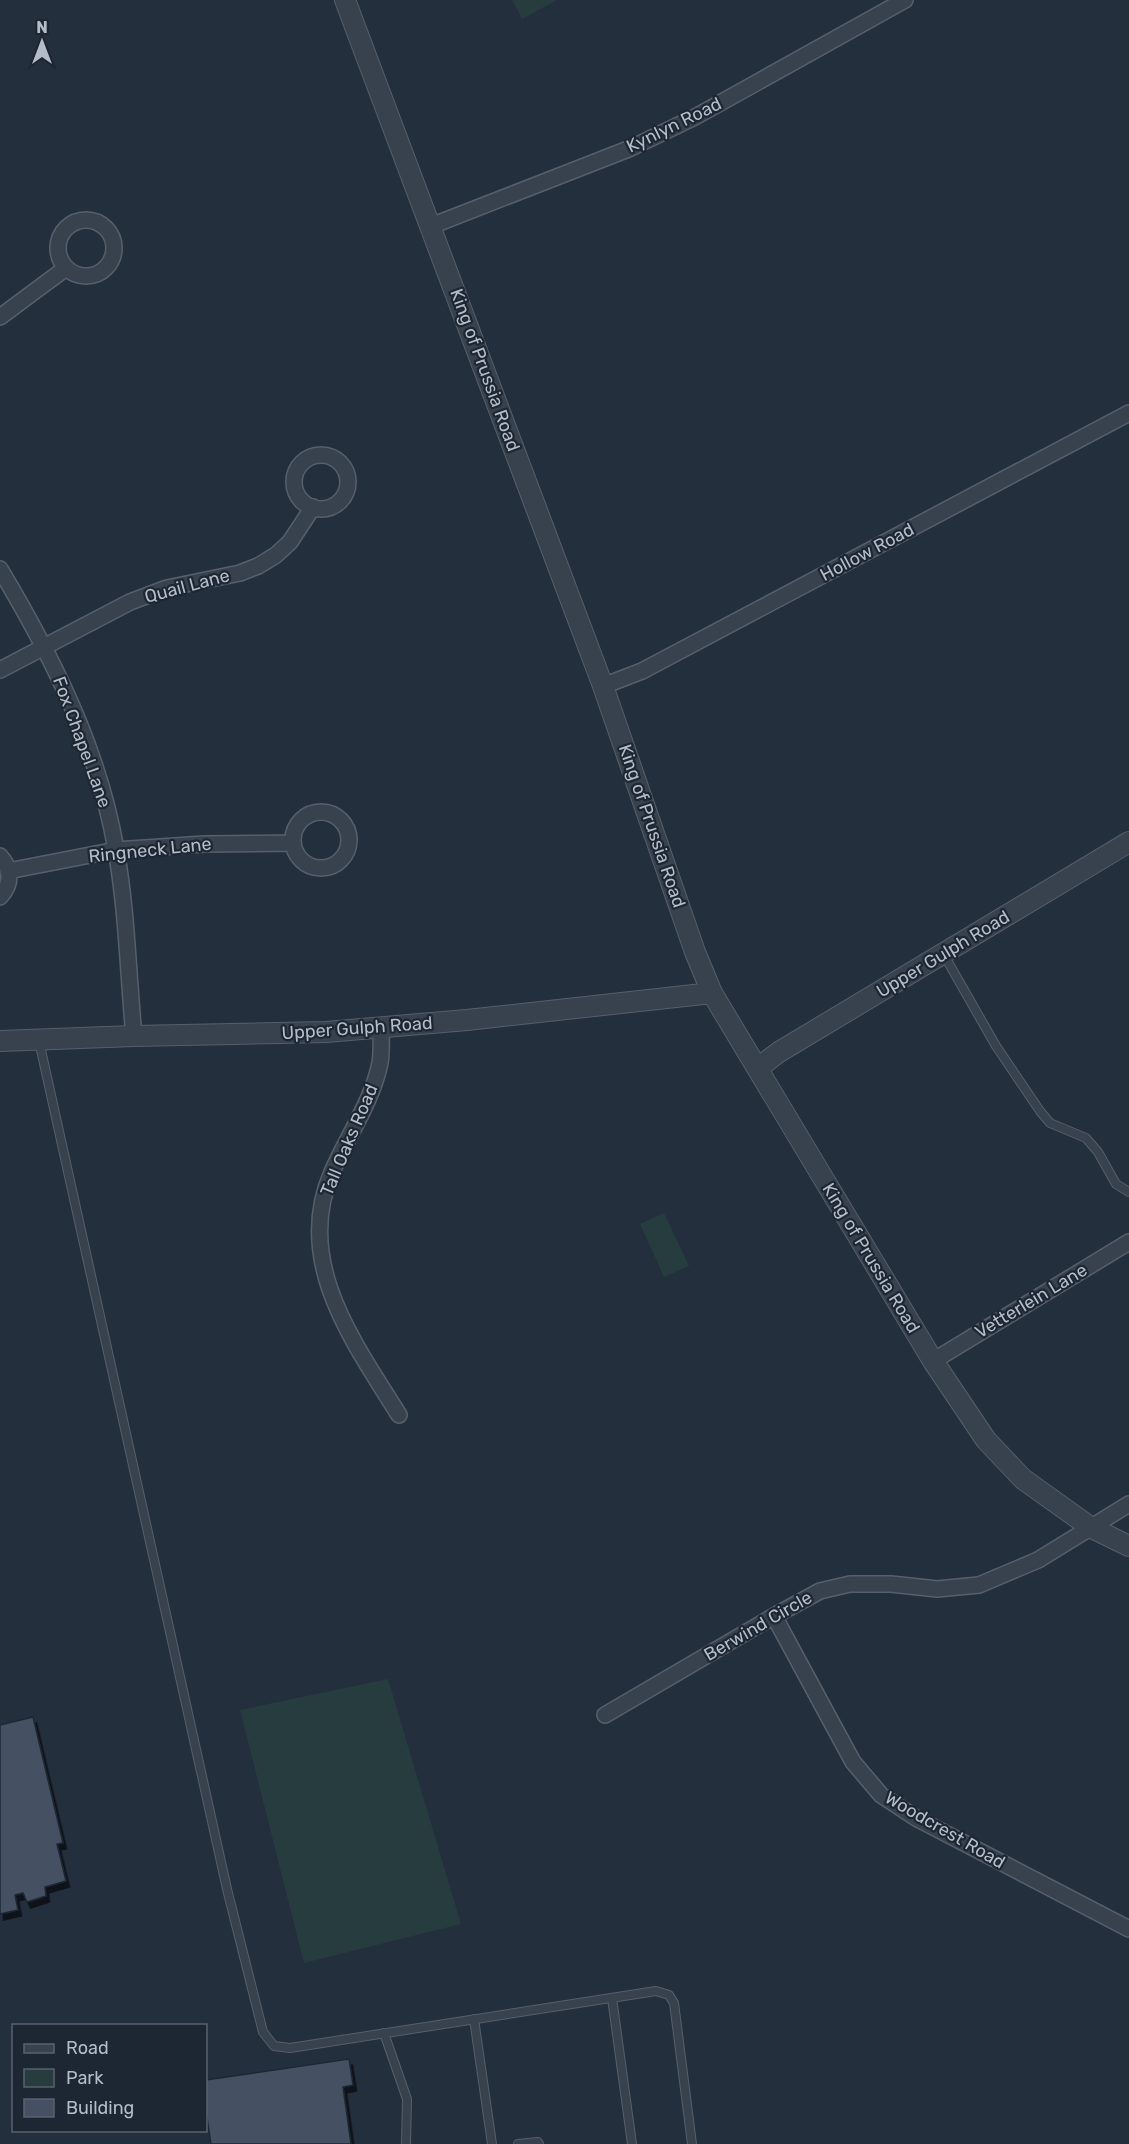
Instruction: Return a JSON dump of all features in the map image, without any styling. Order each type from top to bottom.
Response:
[{"type":"street","name":"King of Prussia Road","points":[[345,0],[603,686],[695,952],[712,993],[933,1361],[986,1440],[1023,1479],[1090,1527],[1129,1546]]},
{"type":"street","name":"Kynlyn Road","points":[[431,226],[631,148],[695,117],[905,0]]},
{"type":"street","points":[[0,317],[66,268]]},
{"type":"street","name":"Hollow Road","points":[[603,686],[642,671],[1129,413]]},
{"type":"street","name":"Quail Lane","points":[[0,669],[130,602],[167,588],[240,573],[258,566],[276,555],[290,542],[313,507]]},
{"type":"street","name":"Fox Chapel Lane","points":[[0,569],[45,646],[90,752],[116,850],[134,1036]]},
{"type":"street","name":"Upper Gulph Road","points":[[758,1068],[779,1052],[1129,842]]},
{"type":"street","name":"Ringneck Lane","points":[[8,871],[116,850],[204,844],[293,843]]},
{"type":"street","points":[[0,856],[7,865],[8,871],[8,885],[0,897]]},
{"type":"street","name":"Upper Gulph Road","points":[[0,1041],[326,1032],[467,1020],[712,993]]},
{"type":"street","name":"Tall Oaks Road","points":[[381,1026],[381,1060],[376,1078],[357,1125],[332,1172],[321,1203],[319,1235],[322,1268],[350,1336],[399,1415]]},
{"type":"street","name":"Vetterlein Lane","points":[[933,1361],[1129,1242]]},
{"type":"street","name":"Berwind Circle","points":[[605,1715],[820,1591],[849,1584],[891,1584],[938,1589],[979,1585],[1038,1560],[1129,1504]]},
{"type":"street","name":"Woodcrest Road","points":[[774,1616],[853,1762],[880,1795],[916,1818],[1129,1929]]},
{"type":"lane","points":[[943,954],[996,1046],[1040,1111],[1050,1123],[1086,1138],[1098,1152],[1116,1184],[1129,1192]]},
{"type":"lane","points":[[38,1039],[222,1866],[264,2032],[274,2046],[291,2048],[656,1991],[669,1995],[674,2003],[692,2144]]},
{"type":"lane","points":[[612,1998],[632,2144]]},
{"type":"lane","points":[[474,2019],[492,2144]]},
{"type":"lane","points":[[384,2033],[407,2099],[406,2144]]},
{"type":"lane","points":[[518,2144],[538,2142],[539,2144]]},
{"type":"green space","points":[[512,0],[557,0],[522,19]]},
{"type":"green space","points":[[664,1213],[689,1266],[664,1277],[640,1224]]},
{"type":"green space","points":[[388,1679],[461,1924],[304,1963],[240,1710]]},
{"type":"building","points":[[33,1717],[63,1843],[57,1844],[66,1881],[45,1887],[46,1896],[27,1902],[23,1893],[15,1895],[18,1910],[0,1914],[0,1725]]},
{"type":"building","points":[[349,2059],[353,2085],[343,2087],[351,2144],[211,2144],[207,2118],[207,2080]]}]
